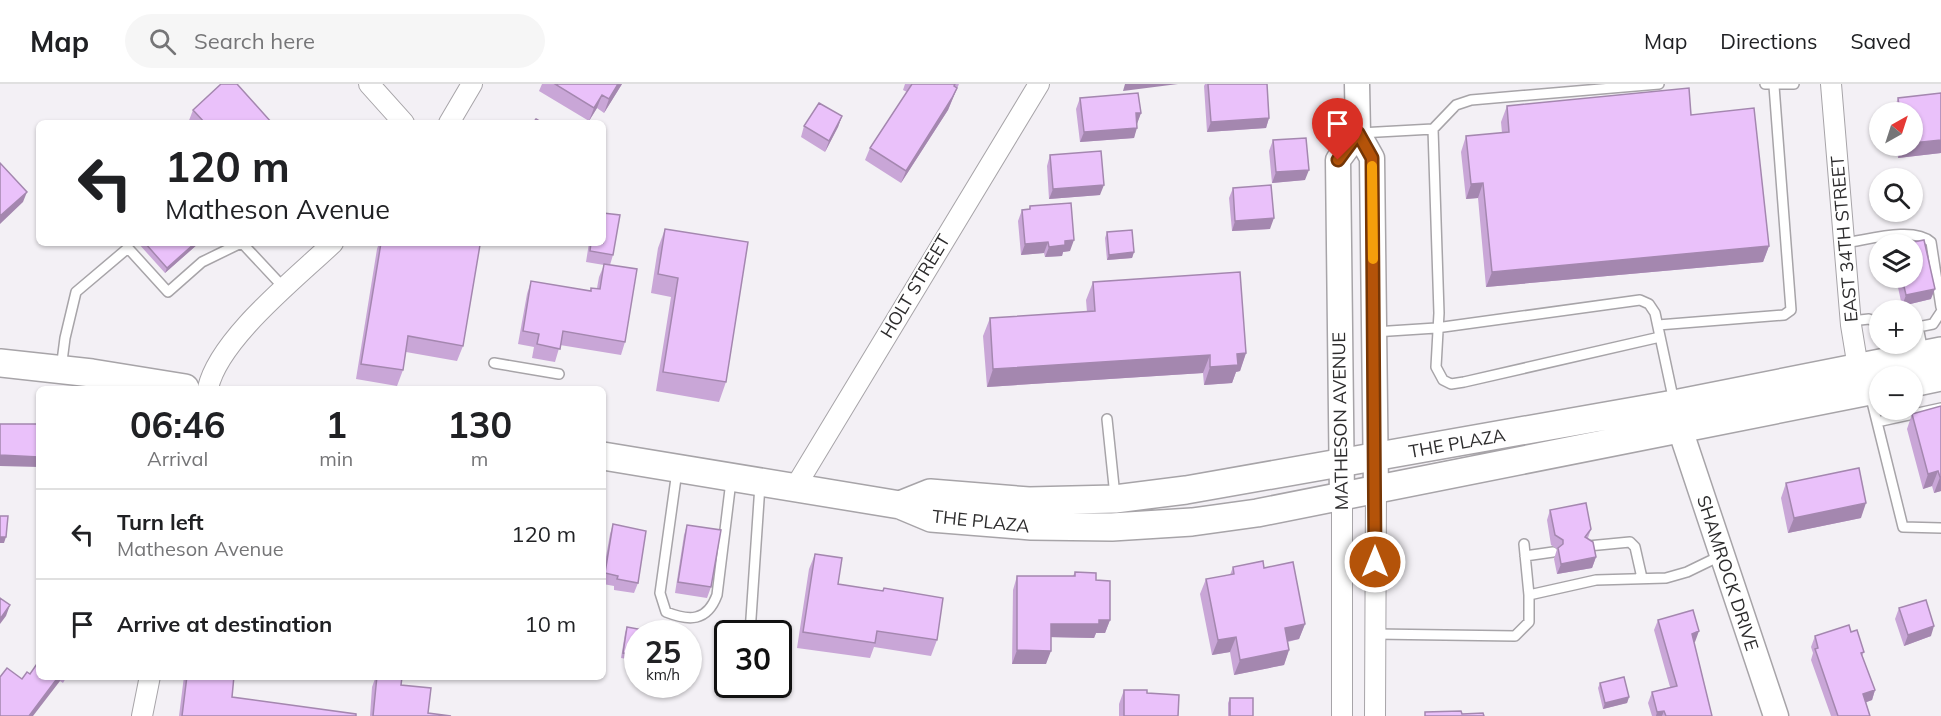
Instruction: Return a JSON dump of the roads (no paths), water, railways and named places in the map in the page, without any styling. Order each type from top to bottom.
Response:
[{"type":"main road","name":"THE PLAZA","points":[[900,505],[930,493],[1029,501],[1115,499],[1375,458],[1677,417],[1868,385],[1932,353]]},
{"type":"main road","points":[[0,363],[60,369],[172,386]]},
{"type":"main road","points":[[1923,381],[1941,377]]},
{"type":"main road","name":"THE PLAZA","points":[[606,457],[900,505],[931,518],[1031,526],[1112,527],[1192,522],[1257,513],[1376,490],[1677,417]]},
{"type":"street","points":[[369,84],[401,120]]},
{"type":"street","points":[[451,120],[472,84]]},
{"type":"street","name":"HOLT STREET","points":[[794,489],[1039,84]]},
{"type":"street","name":"MATHESON AVENUE","points":[[1357,84],[1358,133],[1372,158],[1376,490],[1375,716]]},
{"type":"street","name":"EAST 34TH STREET","points":[[1831,84],[1851,321],[1868,385]]},
{"type":"street","name":"MATHESON AVENUE","points":[[1342,716],[1338,160],[1358,133]]},
{"type":"street","points":[[209,386],[219,359],[235,338],[330,246]]},
{"type":"street","name":"SHAMROCK DRIVE","points":[[1677,417],[1776,716]]},
{"type":"street","points":[[142,716],[149,680]]},
{"type":"lane","points":[[1358,133],[1432,129],[1456,105],[1471,100],[1659,84]]},
{"type":"lane","points":[[1658,325],[1784,315],[1791,310],[1769,85],[1794,84]]},
{"type":"lane","points":[[1432,129],[1439,313],[1436,328],[1436,367],[1443,380],[1451,384],[1660,337]]},
{"type":"lane","points":[[1844,243],[1912,233],[1924,236],[1931,242],[1941,310],[1934,324],[1923,326]]},
{"type":"lane","points":[[60,369],[76,292],[125,246]]},
{"type":"lane","points":[[127,246],[168,292],[202,262],[236,246]]},
{"type":"lane","points":[[245,246],[285,289]]},
{"type":"lane","points":[[143,265],[150,257]]},
{"type":"lane","points":[[1374,332],[1436,328],[1640,300],[1649,304],[1655,313],[1677,417]]},
{"type":"lane","points":[[1851,321],[1869,319]]},
{"type":"lane","points":[[1923,339],[1932,353]]},
{"type":"lane","points":[[494,363],[559,374]]},
{"type":"lane","points":[[1868,385],[1903,527],[1941,528]]},
{"type":"lane","points":[[1877,422],[1941,408]]},
{"type":"lane","points":[[1107,419],[1115,499]]},
{"type":"lane","points":[[677,469],[660,593],[666,612],[686,620],[704,614],[713,605],[717,595],[732,478]]},
{"type":"lane","points":[[751,620],[761,483]]},
{"type":"lane","points":[[1588,546],[1630,542],[1635,547],[1642,579]]},
{"type":"lane","points":[[1375,634],[1515,636],[1529,622],[1524,544]]},
{"type":"lane","points":[[1526,556],[1553,552]]},
{"type":"lane","points":[[1529,595],[1596,580],[1666,578],[1687,572],[1722,556]]}]
